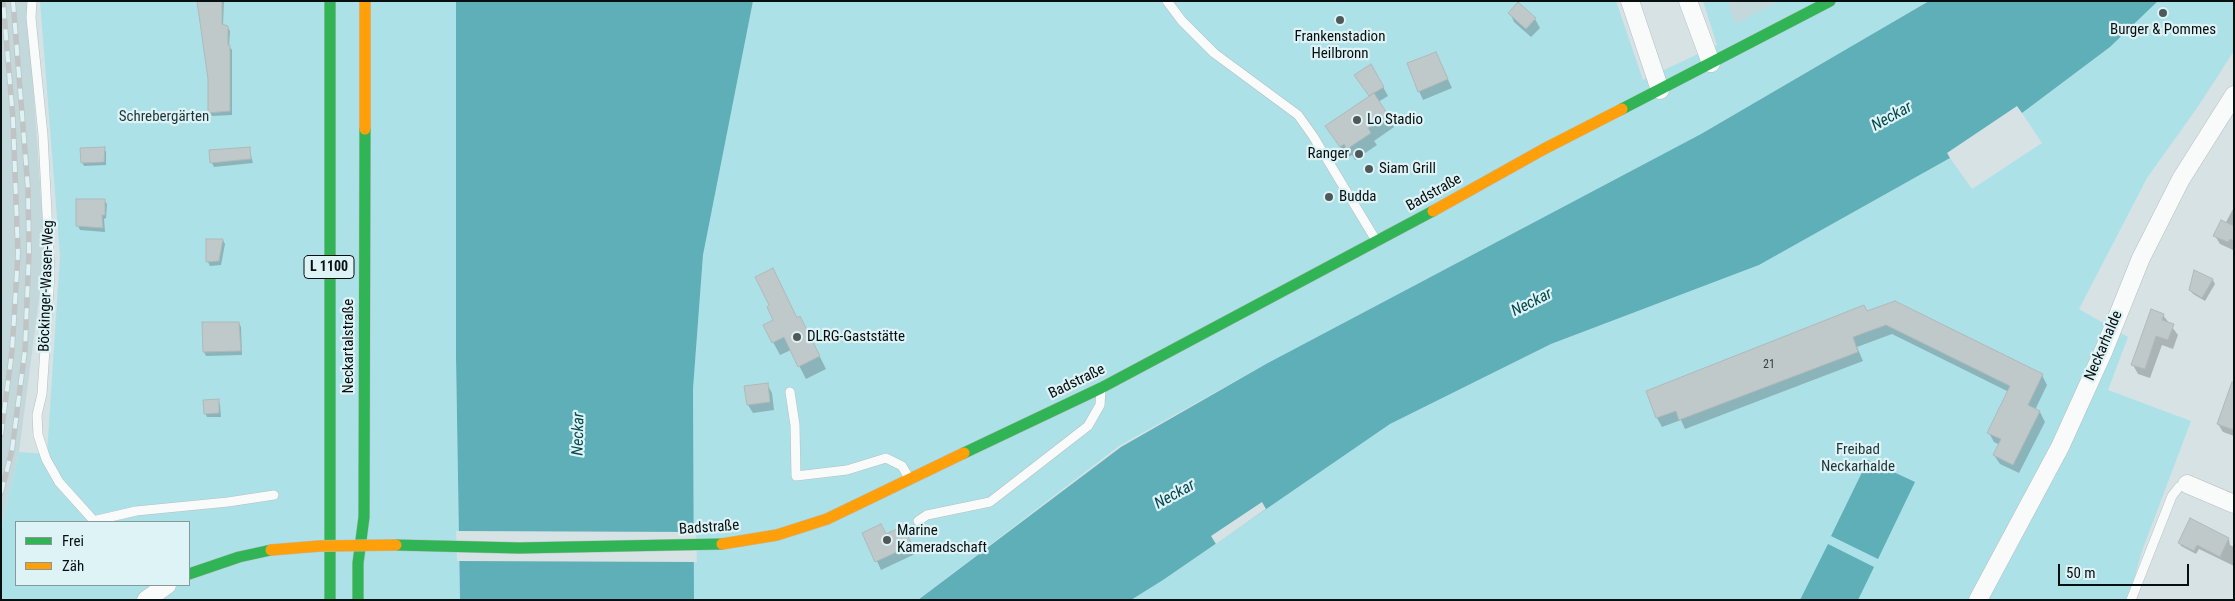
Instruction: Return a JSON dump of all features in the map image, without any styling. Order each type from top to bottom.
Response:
[{"type":"street","name":"Neckartalstraße","points":[[330,1],[330,600]]},
{"type":"street","name":"Neckartalstraße","points":[[358,600],[358,563],[364,517],[364,1]]},
{"type":"street","points":[[1630,1],[1660,90]]},
{"type":"street","points":[[1688,1],[1711,63]]},
{"type":"street","name":"Badstraße","points":[[190,574],[239,557],[270,550],[320,546],[396,545],[519,548],[736,543],[777,535],[828,519],[909,478],[1101,388],[1377,242],[1536,154],[1830,1]]},
{"type":"street","name":"Neckarhalde","points":[[1978,600],[2060,447],[2104,350],[2141,258],[2181,179],[2234,95]]},
{"type":"street","points":[[2187,484],[2234,504]]},
{"type":"lane","name":"Böckinger-Wasen-Weg","points":[[32,1],[31,18],[44,135],[50,265],[42,394],[37,415],[38,435],[46,459],[59,482],[94,521]]},
{"type":"lane","points":[[1166,1],[1182,21],[1214,53],[1298,115],[1313,136],[1377,242]]},
{"type":"lane","points":[[918,520],[927,515],[990,502],[1088,426],[1100,405],[1101,388]]},
{"type":"lane","points":[[790,392],[795,426],[796,476],[847,470],[886,458],[902,466],[909,478]]},
{"type":"lane","points":[[2131,600],[2172,496],[2179,487],[2187,484]]},
{"type":"lane","points":[[94,521],[136,511],[228,502],[274,495]]},
{"type":"shaded area","points":[[1,1],[27,1],[45,253],[19,452],[1,527]]},
{"type":"shaded area","points":[[1727,1],[1779,1],[1735,25]]},
{"type":"green space","name":"Schrebergärten","points":[[40,1],[456,1],[456,357],[460,600],[1,600],[1,527],[19,452],[47,454],[60,256]]},
{"type":"green space","points":[[753,1],[1616,1],[1643,80],[1717,45],[1703,1],[1727,1],[1735,24],[1779,1],[1929,1],[1701,134],[1266,364],[1119,446],[918,600],[694,600],[693,389],[703,255]]},
{"type":"green space","name":"Freibad Neckarhalde","points":[[2158,1],[2234,1],[2234,51],[2197,108],[2147,178],[2079,309],[2128,337],[2108,390],[2191,421],[2142,551],[2128,600],[1131,600],[1390,424],[1551,344],[1759,265],[1950,158],[1972,189],[2042,143],[2022,113],[2110,47]]},
{"type":"water","name":"Neckar","points":[[456,1],[753,1],[703,255],[693,389],[694,600],[460,600],[456,357]]},
{"type":"water","name":"Neckar","points":[[1929,1],[2158,1],[2110,47],[2022,113],[2017,106],[1947,153],[1950,158],[1759,265],[1551,344],[1390,424],[1131,600],[918,600],[1121,447],[1266,364],[1701,134]]},
{"type":"water","points":[[1868,460],[1915,482],[1878,559],[1831,536]]},
{"type":"water","points":[[1828,544],[1874,567],[1858,600],[1800,600]]},
{"type":"pier","points":[[1262,502],[1266,509],[1216,544],[1211,536]]},
{"type":"pier","points":[[456,531],[696,532],[697,562],[457,561]]},
{"type":"building","points":[[197,1],[222,1],[222,24],[228,26],[228,45],[230,45],[230,111],[208,113],[208,79]]},
{"type":"building","points":[[1518,2],[1536,18],[1526,29],[1508,13]]},
{"type":"building","points":[[1436,52],[1448,79],[1418,92],[1407,63]]},
{"type":"building","points":[[1371,64],[1384,87],[1369,96],[1354,75]]},
{"type":"building","name":"Lo Stadio","points":[[1374,93],[1388,115],[1368,128],[1371,133],[1347,149],[1344,144],[1340,147],[1325,126]]},
{"type":"building","points":[[105,147],[104,162],[81,163],[80,148]]},
{"type":"building","points":[[250,147],[251,159],[210,163],[209,150]]},
{"type":"building","points":[[76,199],[105,199],[105,215],[102,215],[103,228],[76,226]]},
{"type":"building","points":[[2221,220],[2234,226],[2234,241],[2230,239],[2228,242],[2213,236]]},
{"type":"building","points":[[206,239],[223,239],[219,261],[206,262]]},
{"type":"building","points":[[773,268],[797,318],[800,316],[820,356],[798,367],[784,337],[772,343],[763,325],[773,320],[767,307],[769,305],[755,277]]},
{"type":"building","points":[[2194,270],[2213,279],[2202,298],[2189,290]]},
{"type":"building","points":[[1895,301],[2043,374],[2028,405],[2040,411],[2013,465],[1993,455],[2001,439],[1987,433],[2010,386],[1886,325],[1853,337],[1858,352],[1679,420],[1676,411],[1656,418],[1646,391],[1864,305],[1867,311]]},
{"type":"building","points":[[2151,309],[2164,314],[2162,320],[2174,324],[2168,340],[2156,336],[2145,369],[2131,365]]},
{"type":"building","points":[[202,322],[239,322],[241,351],[203,352]]},
{"type":"building","points":[[2232,382],[2234,383],[2234,430],[2217,424]]},
{"type":"building","points":[[768,383],[770,402],[747,405],[744,386]]},
{"type":"building","points":[[219,399],[219,413],[204,414],[203,400]]},
{"type":"building","points":[[2190,518],[2229,538],[2220,557],[2197,545],[2194,551],[2178,543]]},
{"type":"building","name":"Marine Kameradschaft","points":[[881,524],[886,534],[903,526],[912,545],[875,562],[862,533]]},
{"type":"railway","points":[[1,435],[12,351],[18,254],[13,119],[3,1]]},
{"type":"railway","points":[[1,493],[12,450],[25,350],[29,252],[28,189],[13,1]]},
{"type":"traffic: fast","points":[[330,1],[330,600]]},
{"type":"traffic: fast","points":[[1622,109],[1830,1]]},
{"type":"traffic: fast","points":[[358,600],[358,563],[364,517],[365,129]]},
{"type":"traffic: fast","points":[[964,453],[1101,388],[1433,211]]},
{"type":"traffic: fast","points":[[396,545],[519,548],[722,544]]},
{"type":"traffic: fast","points":[[190,574],[239,557],[271,550]]},
{"type":"traffic: slow","points":[[365,1],[365,129]]},
{"type":"traffic: slow","points":[[1433,211],[1544,149],[1622,109]]},
{"type":"traffic: slow","points":[[722,544],[777,535],[827,519],[964,453]]},
{"type":"traffic: slow","points":[[271,550],[320,546],[396,545]]},
{"type":"place","name":"Burger & Pommes","points":[[2163,13]]},
{"type":"place","name":"Frankenstadion Heilbronn","points":[[1340,20]]},
{"type":"place","name":"Lo Stadio","points":[[1357,120]]},
{"type":"place","name":"Ranger","points":[[1359,154]]},
{"type":"place","name":"Siam Grill","points":[[1369,169]]},
{"type":"place","name":"Budda","points":[[1329,197]]},
{"type":"place","name":"DLRG-Gaststätte","points":[[797,337]]},
{"type":"place","name":"Marine Kameradschaft","points":[[887,540]]}]
